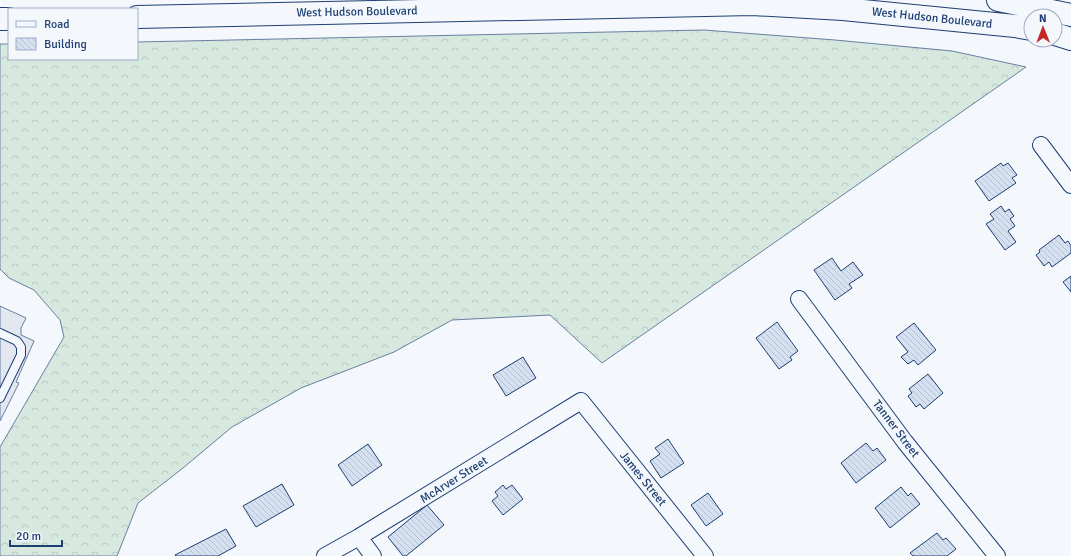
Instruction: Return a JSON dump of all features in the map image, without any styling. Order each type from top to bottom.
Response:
[{"type":"main road","name":"West Hudson Boulevard","points":[[998,0],[1071,15]]},
{"type":"main road","name":"West Hudson Boulevard","points":[[138,17],[321,6],[752,4],[843,9],[1023,28]]},
{"type":"street","points":[[1041,145],[1071,185]]},
{"type":"street","name":"Tanner Street","points":[[799,299],[905,442],[997,556]]},
{"type":"street","name":"McArver Street","points":[[325,556],[360,537],[581,401]]},
{"type":"street","name":"James Street","points":[[581,401],[705,556]]},
{"type":"street","points":[[360,537],[374,556]]},
{"type":"lane","points":[[0,333],[17,341],[22,347],[21,355],[0,398]]},
{"type":"green space","points":[[704,30],[952,51],[1026,67],[602,363],[550,315],[452,320],[394,352],[301,388],[232,427],[138,503],[117,556],[0,556],[0,447],[64,337],[60,320],[34,290],[9,278],[0,269],[0,44],[8,44],[8,60],[138,60],[138,42]]},
{"type":"shaded area","points":[[0,306],[26,318],[21,328],[21,335],[34,341],[16,382],[19,383],[0,421]]},
{"type":"building","points":[[1001,163],[1003,166],[1008,163],[1017,175],[1012,178],[1016,183],[989,201],[975,181]]},
{"type":"building","points":[[1001,206],[1005,212],[1009,209],[1014,216],[1010,219],[1015,226],[1008,231],[1016,242],[1005,250],[986,224],[994,219],[990,214]]},
{"type":"building","points":[[1059,235],[1065,243],[1068,241],[1071,246],[1071,253],[1052,267],[1049,262],[1044,266],[1036,255],[1040,252],[1039,250]]},
{"type":"building","points":[[832,258],[841,271],[853,262],[863,275],[849,284],[852,288],[835,300],[814,270]]},
{"type":"building","points":[[1071,276],[1071,292],[1063,282]]},
{"type":"building","points":[[777,322],[798,351],[790,357],[792,360],[779,369],[756,338]]},
{"type":"building","points":[[914,323],[936,350],[918,365],[914,360],[908,364],[901,357],[908,352],[896,337]]},
{"type":"building","points":[[523,357],[536,378],[506,396],[493,375]]},
{"type":"building","points":[[928,374],[943,393],[924,409],[920,404],[916,407],[908,396],[912,393],[909,389]]},
{"type":"building","points":[[668,439],[684,463],[661,478],[650,461],[660,454],[655,448]]},
{"type":"building","points":[[866,443],[873,451],[877,448],[886,460],[856,483],[841,463]]},
{"type":"building","points":[[368,444],[382,465],[352,486],[338,465]]},
{"type":"building","points":[[282,484],[294,505],[256,527],[243,506]]},
{"type":"building","points":[[503,485],[506,489],[512,485],[523,499],[503,515],[492,501],[498,496],[495,492]]},
{"type":"building","points":[[901,487],[908,496],[911,493],[920,504],[890,528],[875,508]]},
{"type":"building","points":[[708,493],[723,514],[706,526],[691,505]]},
{"type":"building","points":[[427,505],[444,525],[406,556],[403,556],[388,537]]},
{"type":"building","points":[[226,529],[236,546],[218,556],[175,555]]},
{"type":"building","points":[[937,533],[943,540],[946,538],[956,549],[947,556],[913,556],[910,553]]}]
